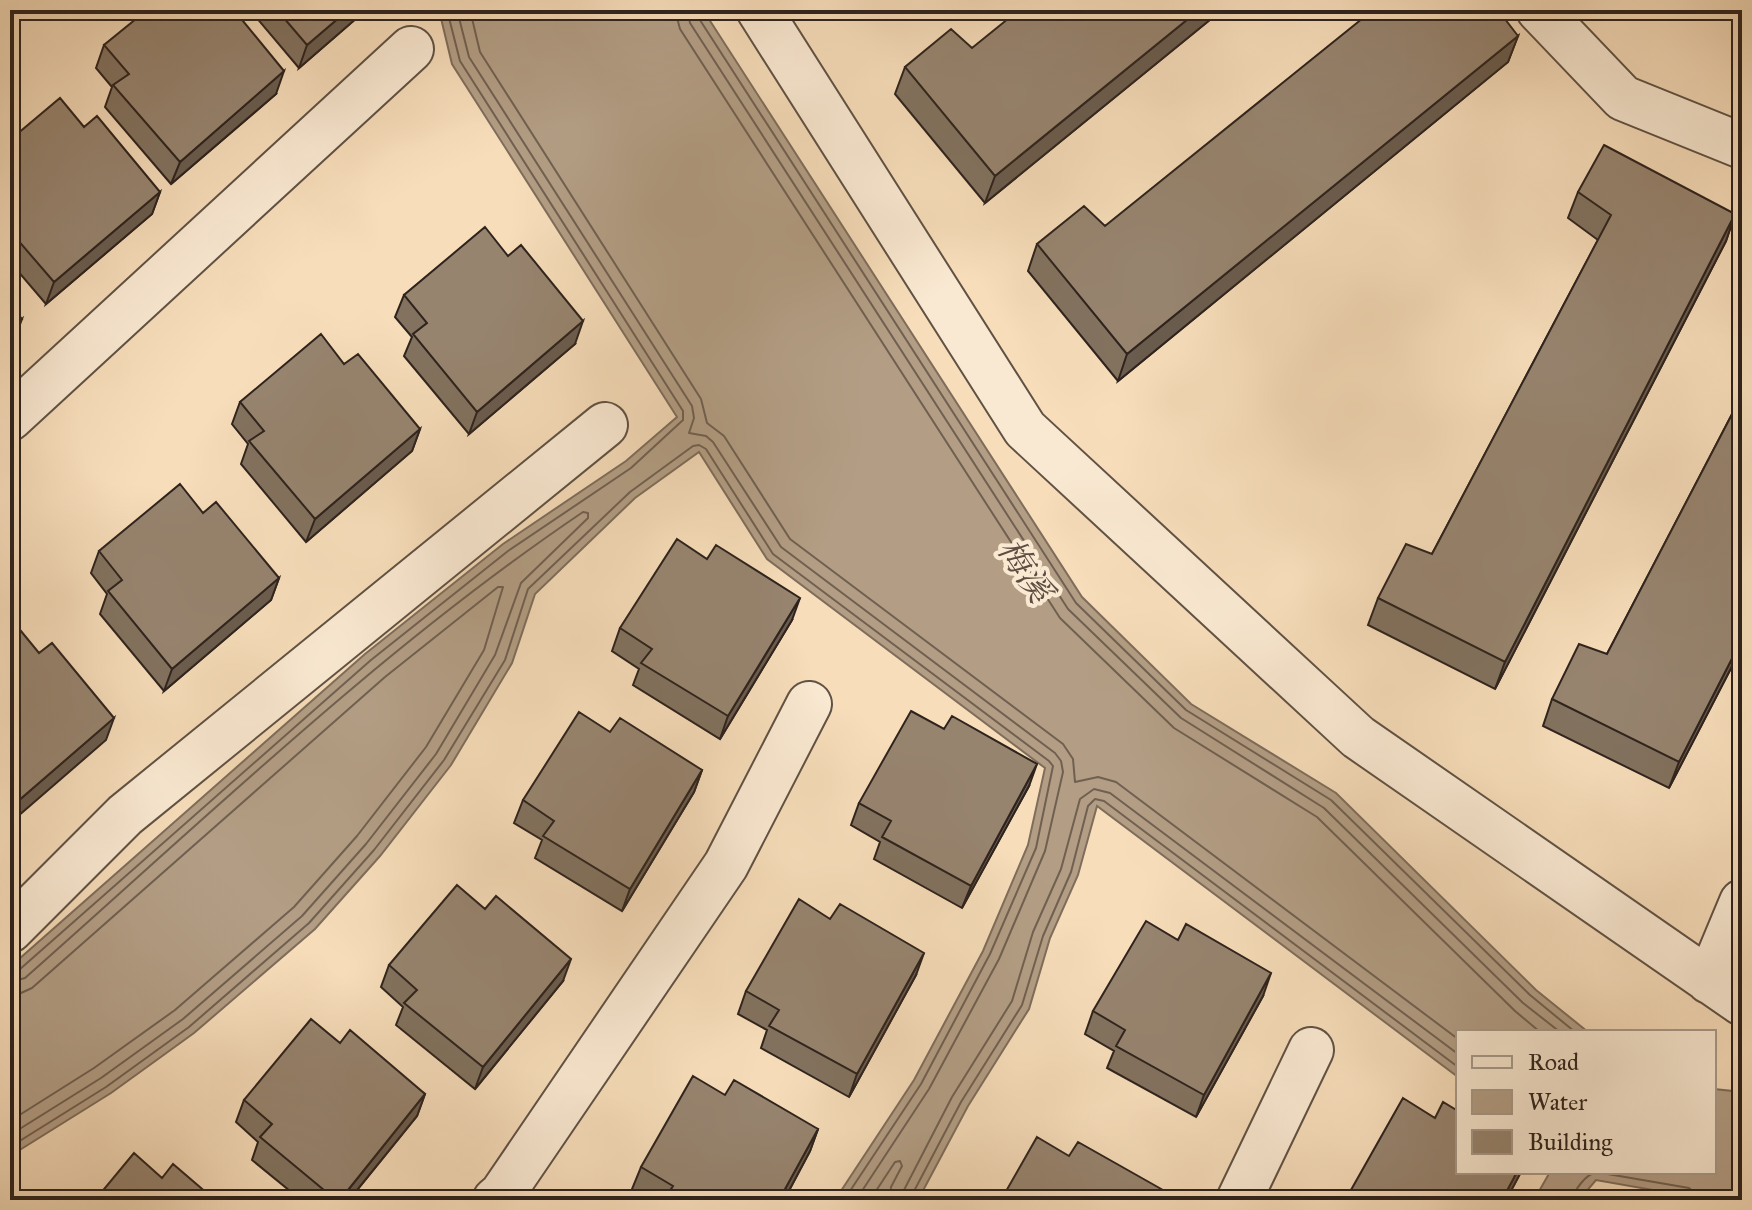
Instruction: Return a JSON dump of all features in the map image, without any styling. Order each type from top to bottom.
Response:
[{"type":"street","points":[[759,10],[1025,429],[1358,737],[1726,992],[1742,902]]},
{"type":"street","points":[[1539,10],[1623,98],[1742,146]]},
{"type":"street","points":[[10,418],[411,49]]},
{"type":"street","points":[[10,930],[125,815],[605,425]]},
{"type":"street","points":[[501,1198],[726,865],[809,704]]},
{"type":"street","points":[[1239,1200],[1311,1050]]},
{"type":"water","name":"梅溪","points":[[439,10],[703,10],[1082,597],[1191,704],[1336,793],[1536,990],[1586,1030],[1456,1030],[1456,1075],[1097,806],[1078,875],[1050,938],[1029,1009],[968,1106],[918,1200],[835,1200],[914,1080],[983,951],[1028,845],[1045,768],[767,559],[699,452],[635,498],[535,594],[512,663],[451,765],[380,856],[315,929],[194,1033],[111,1093],[10,1156],[10,967],[365,654],[503,544],[626,461],[677,417],[452,64]]},
{"type":"water","points":[[1716,1089],[1742,1092],[1742,1200],[1710,1200],[1596,1180],[1579,1200],[1534,1200],[1549,1174],[1716,1174]]},
{"type":"building","points":[[147,10],[234,10],[284,71],[180,162],[113,85],[129,74],[104,45]]},
{"type":"building","points":[[277,10],[348,10],[307,45]]},
{"type":"building","points":[[1019,10],[1199,10],[995,176],[905,67],[951,29],[972,48]]},
{"type":"building","points":[[1373,10],[1498,10],[1518,36],[1127,354],[1037,244],[1084,206],[1105,226]]},
{"type":"building","points":[[60,98],[84,127],[97,116],[160,192],[54,282],[10,231],[10,140]]},
{"type":"building","points":[[1604,145],[1735,214],[1505,662],[1378,598],[1406,544],[1432,554],[1611,215],[1578,192]]},
{"type":"building","points":[[485,227],[508,256],[521,245],[583,321],[477,412],[413,334],[427,323],[404,295]]},
{"type":"building","points":[[10,304],[22,319],[10,329]]},
{"type":"building","points":[[321,334],[344,364],[358,354],[420,429],[315,519],[249,441],[264,431],[240,402]]},
{"type":"building","points":[[1742,395],[1742,639],[1679,762],[1552,699],[1579,644],[1607,654]]},
{"type":"building","points":[[180,484],[203,513],[216,502],[279,578],[172,669],[108,591],[122,580],[99,551]]},
{"type":"building","points":[[677,539],[707,559],[716,545],[800,598],[728,716],[641,663],[652,649],[620,628]]},
{"type":"building","points":[[16,625],[39,653],[52,643],[114,718],[10,808],[10,629]]},
{"type":"building","points":[[911,711],[944,729],[952,716],[1037,764],[971,886],[882,837],[891,821],[859,803]]},
{"type":"building","points":[[579,712],[610,732],[620,718],[702,770],[630,889],[543,836],[554,821],[523,800]]},
{"type":"building","points":[[457,885],[485,909],[496,896],[571,959],[483,1067],[404,1003],[417,990],[389,965]]},
{"type":"building","points":[[799,899],[830,919],[840,904],[924,953],[857,1074],[769,1026],[779,1010],[746,991]]},
{"type":"building","points":[[1146,921],[1178,940],[1186,924],[1271,973],[1204,1095],[1116,1046],[1125,1030],[1093,1011]]},
{"type":"building","points":[[311,1019],[340,1043],[350,1030],[425,1094],[340,1200],[336,1200],[260,1137],[272,1124],[244,1100]]},
{"type":"building","points":[[693,1076],[725,1095],[734,1080],[818,1129],[779,1200],[664,1200],[673,1186],[641,1167]]},
{"type":"building","points":[[1403,1098],[1435,1118],[1443,1102],[1456,1110],[1456,1174],[1516,1174],[1502,1200],[1368,1200],[1351,1190]]},
{"type":"building","points":[[1037,1137],[1069,1156],[1078,1142],[1163,1190],[1157,1200],[1001,1200]]},
{"type":"building","points":[[134,1153],[162,1178],[173,1164],[215,1200],[95,1200]]}]
